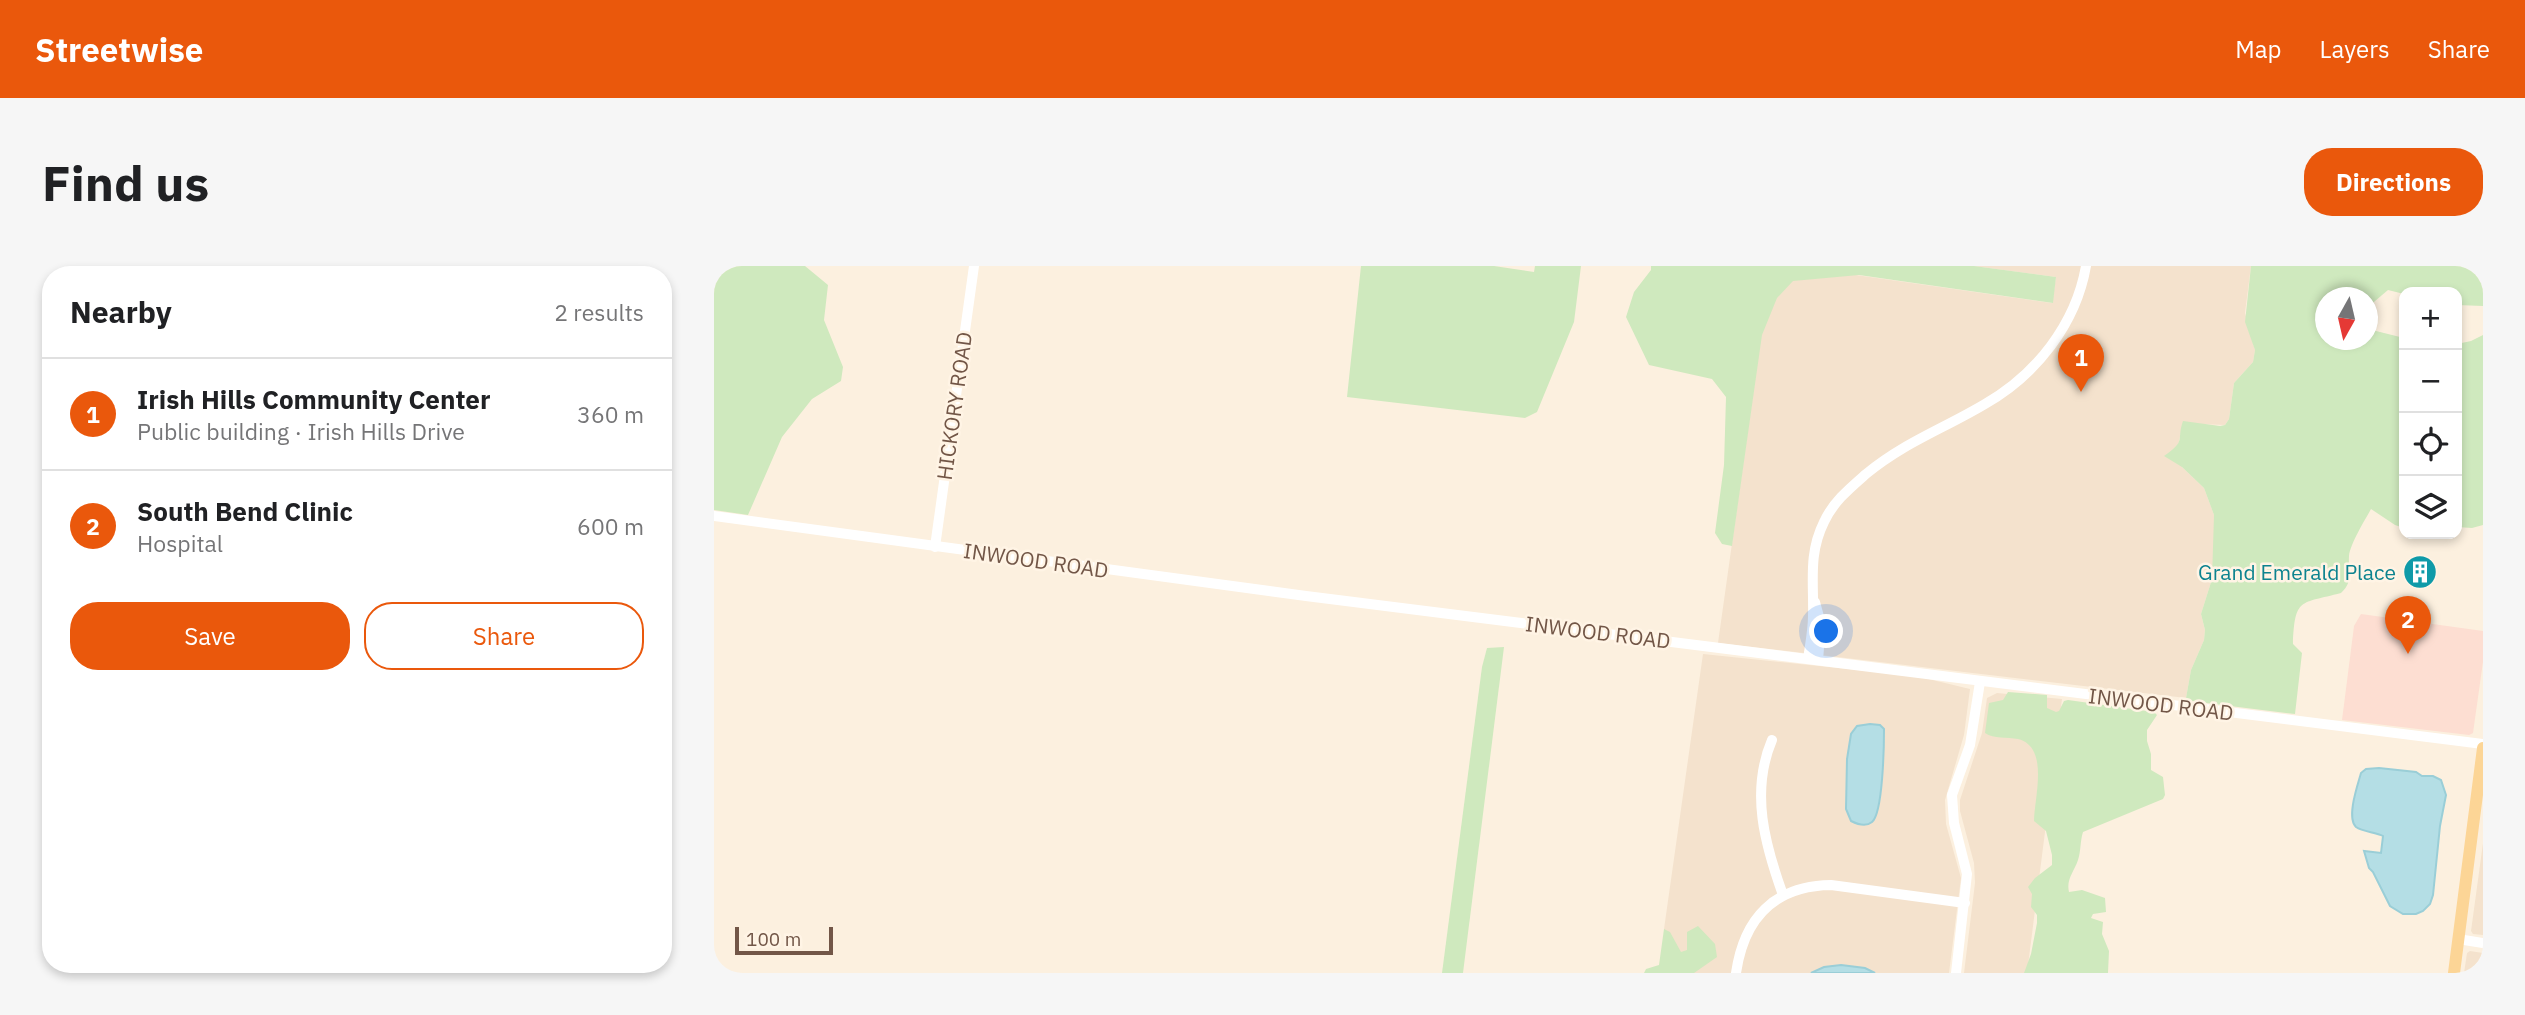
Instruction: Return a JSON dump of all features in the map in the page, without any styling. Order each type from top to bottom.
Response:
[{"type":"main road","points":[[2454,973],[2483,746]]},
{"type":"street","name":"HICKORY ROAD","points":[[935,547],[974,266]]},
{"type":"street","points":[[1813,659],[1812,556],[1829,512],[1841,496],[1893,453],[1987,403],[2024,377],[2060,333],[2071,311],[2086,266]]},
{"type":"street","name":"INWOOD ROAD","points":[[714,516],[935,547],[2483,746]]},
{"type":"street","points":[[1956,973],[1968,874],[1954,822],[1952,795],[1970,745],[1980,682]]},
{"type":"street","points":[[1772,740],[1765,755],[1761,818],[1767,849],[1783,895]]},
{"type":"street","points":[[1736,973],[1740,951],[1756,919],[1783,895],[1803,888],[1831,885],[1965,903]]},
{"type":"street","points":[[2458,939],[2483,943]]},
{"type":"shaded area","points":[[1771,266],[1793,266],[2052,303],[2056,277],[1974,266],[2251,266],[2245,313],[2255,350],[2253,362],[2234,383],[2229,419],[2225,425],[2198,424],[2181,432],[2178,446],[2182,467],[2204,488],[2214,515],[2215,539],[2212,579],[2201,614],[2205,630],[2204,640],[2191,670],[2186,698],[1718,643]]},
{"type":"shaded area","points":[[2361,614],[2483,631],[2483,662],[2473,733],[2469,735],[2342,720],[2354,626]]},
{"type":"shaded area","points":[[1703,654],[1916,676],[1970,689],[1964,735],[1945,800],[1946,824],[1961,878],[1949,973],[1664,973],[1664,929]]},
{"type":"shaded area","points":[[1997,693],[2062,699],[2027,973],[1964,973],[1975,883],[1974,863],[1960,811],[1960,800],[1982,733],[1987,698]]},
{"type":"shaded area","points":[[2483,843],[2483,935],[2473,934],[2471,931]]},
{"type":"shaded area","points":[[2467,953],[2483,953],[2483,973],[2464,973]]},
{"type":"green space","points":[[714,266],[805,266],[828,285],[824,320],[843,367],[841,381],[812,399],[782,437],[748,515],[714,510]]},
{"type":"green space","points":[[1361,266],[1494,266],[1534,272],[1535,266],[1581,266],[1574,322],[1537,412],[1525,418],[1347,397]]},
{"type":"green space","points":[[1651,266],[1974,266],[2056,277],[2053,303],[1859,275],[1793,281],[1777,298],[1762,335],[1732,546],[1722,544],[1715,533],[1724,465],[1726,397],[1712,379],[1649,365],[1626,317],[1634,292],[1651,270]]},
{"type":"green space","points":[[2251,266],[2483,266],[2483,306],[2462,305],[2462,287],[2399,287],[2399,293],[2388,290],[2378,298],[2378,287],[2315,287],[2315,350],[2378,350],[2378,332],[2399,337],[2399,526],[2371,509],[2350,551],[2349,580],[2345,589],[2341,593],[2308,602],[2298,610],[2293,644],[2302,653],[2295,714],[2190,701],[2186,698],[2191,670],[2204,640],[2205,630],[2201,614],[2212,579],[2214,515],[2204,488],[2182,467],[2164,456],[2180,440],[2183,421],[2220,426],[2225,425],[2229,419],[2234,383],[2253,362],[2255,350],[2245,322]]},
{"type":"green space","points":[[2483,335],[2483,525],[2472,528],[2462,527],[2462,343]]},
{"type":"green space","points":[[1504,647],[1463,973],[1442,973],[1482,667],[1487,648]]},
{"type":"green space","points":[[2008,692],[2047,695],[2047,708],[2056,712],[2064,701],[2068,700],[2154,712],[2157,715],[2147,730],[2147,741],[2151,754],[2151,770],[2163,777],[2163,799],[2083,832],[2078,860],[2069,883],[2069,892],[2082,890],[2105,898],[2106,912],[2093,914],[2091,918],[2103,922],[2102,934],[2109,951],[2108,973],[2024,973],[2037,923],[2037,915],[2031,907],[2032,894],[2028,887],[2052,865],[2052,855],[2046,831],[2034,821],[2038,774],[2034,752],[2028,744],[2018,739],[1985,733],[1989,703],[2003,700]]},
{"type":"green space","points":[[1698,926],[1715,944],[1717,957],[1694,973],[1644,973],[1646,969],[1659,965],[1664,929],[1670,932],[1681,952],[1687,950],[1687,932]]},
{"type":"water","points":[[1880,725],[1884,729],[1882,778],[1876,816],[1870,824],[1862,824],[1851,821],[1846,809],[1847,759],[1851,734],[1857,726]]},
{"type":"water","points":[[2379,768],[2433,776],[2441,780],[2446,795],[2433,895],[2430,904],[2416,914],[2403,914],[2390,906],[2369,868],[2364,851],[2381,853],[2383,836],[2359,829],[2353,823],[2354,801],[2361,773],[2366,769]]},
{"type":"water","points":[[1841,965],[1865,968],[1875,973],[1811,973],[1824,967]]},
{"type":"place","name":"Irish Hills Community Center","points":[[2081,392]]},
{"type":"place","name":"Grand Emerald Place","points":[[2420,572]]},
{"type":"place","name":"South Bend Clinic","points":[[2408,654]]}]
